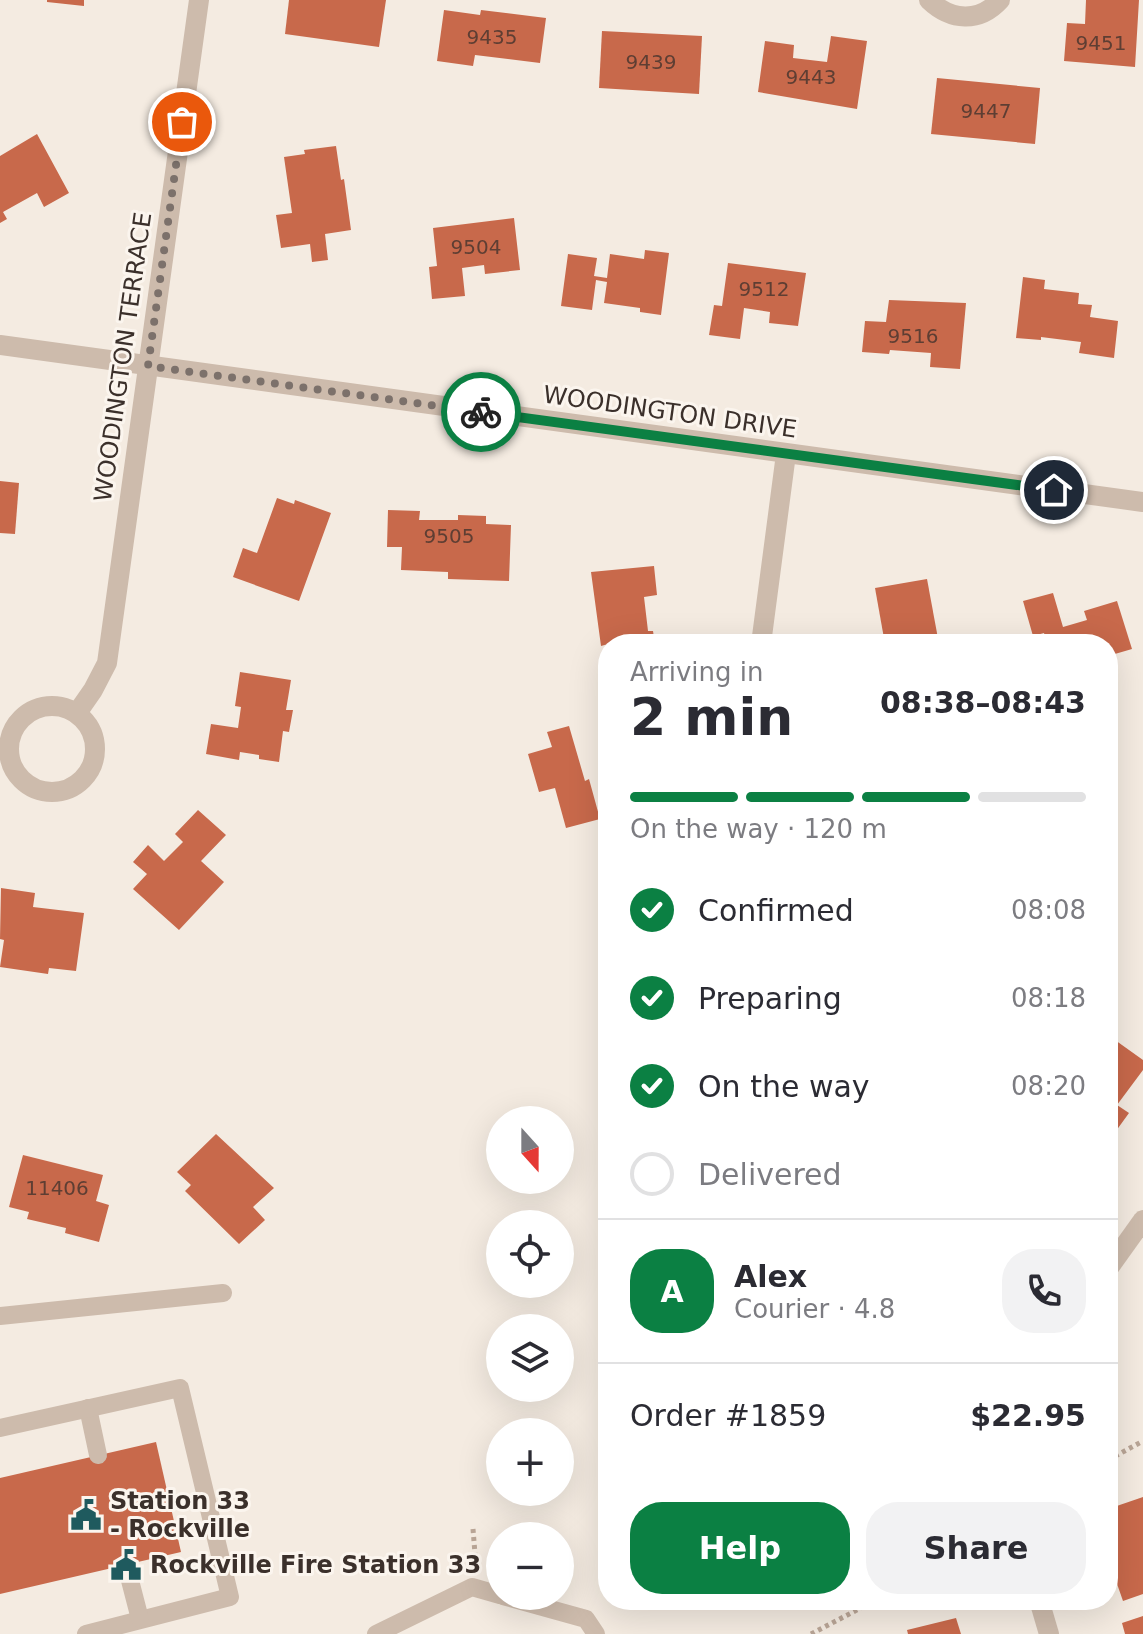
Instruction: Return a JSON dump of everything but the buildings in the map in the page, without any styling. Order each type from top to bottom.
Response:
[{"type":"street","name":"WOODINGTON TERRACE","points":[[77,713],[107,663],[199,0]]},
{"type":"street","points":[[929,0],[953,16],[967,17],[980,15],[1000,0]]},
{"type":"street","name":"WOODINGTON DRIVE","points":[[0,345],[1143,502]]},
{"type":"street","points":[[762,634],[786,454]]},
{"type":"street","points":[[48,705],[63,706],[77,713],[94,737],[92,767],[83,780],[71,788],[56,792],[41,791],[27,785],[16,774],[8,745],[20,718],[33,709],[48,705]]},
{"type":"street","points":[[1118,1255],[1143,1220]]},
{"type":"street","points":[[1042,1610],[1049,1634]]},
{"type":"lane","points":[[0,1316],[223,1293]]},
{"type":"lane","points":[[0,1428],[180,1388],[230,1597],[86,1634]]},
{"type":"lane","points":[[88,1408],[98,1455]]},
{"type":"lane","points":[[126,1565],[140,1619]]},
{"type":"lane","points":[[376,1634],[472,1587],[486,1591]]},
{"type":"lane","points":[[553,1610],[586,1619],[596,1634]]},
{"type":"path","points":[[1118,1455],[1143,1441]]},
{"type":"path","points":[[473,1529],[476,1571]]},
{"type":"path","points":[[811,1634],[857,1610]]},
{"type":"way so far","points":[[182,122],[148,366],[481,412]]},
{"type":"place","name":"Station 33 - Rockville","points":[[86,1515]]},
{"type":"place","name":"Rockville Fire Station 33","points":[[126,1565]]},
{"type":"route","points":[[481,412],[1054,490]]}]
